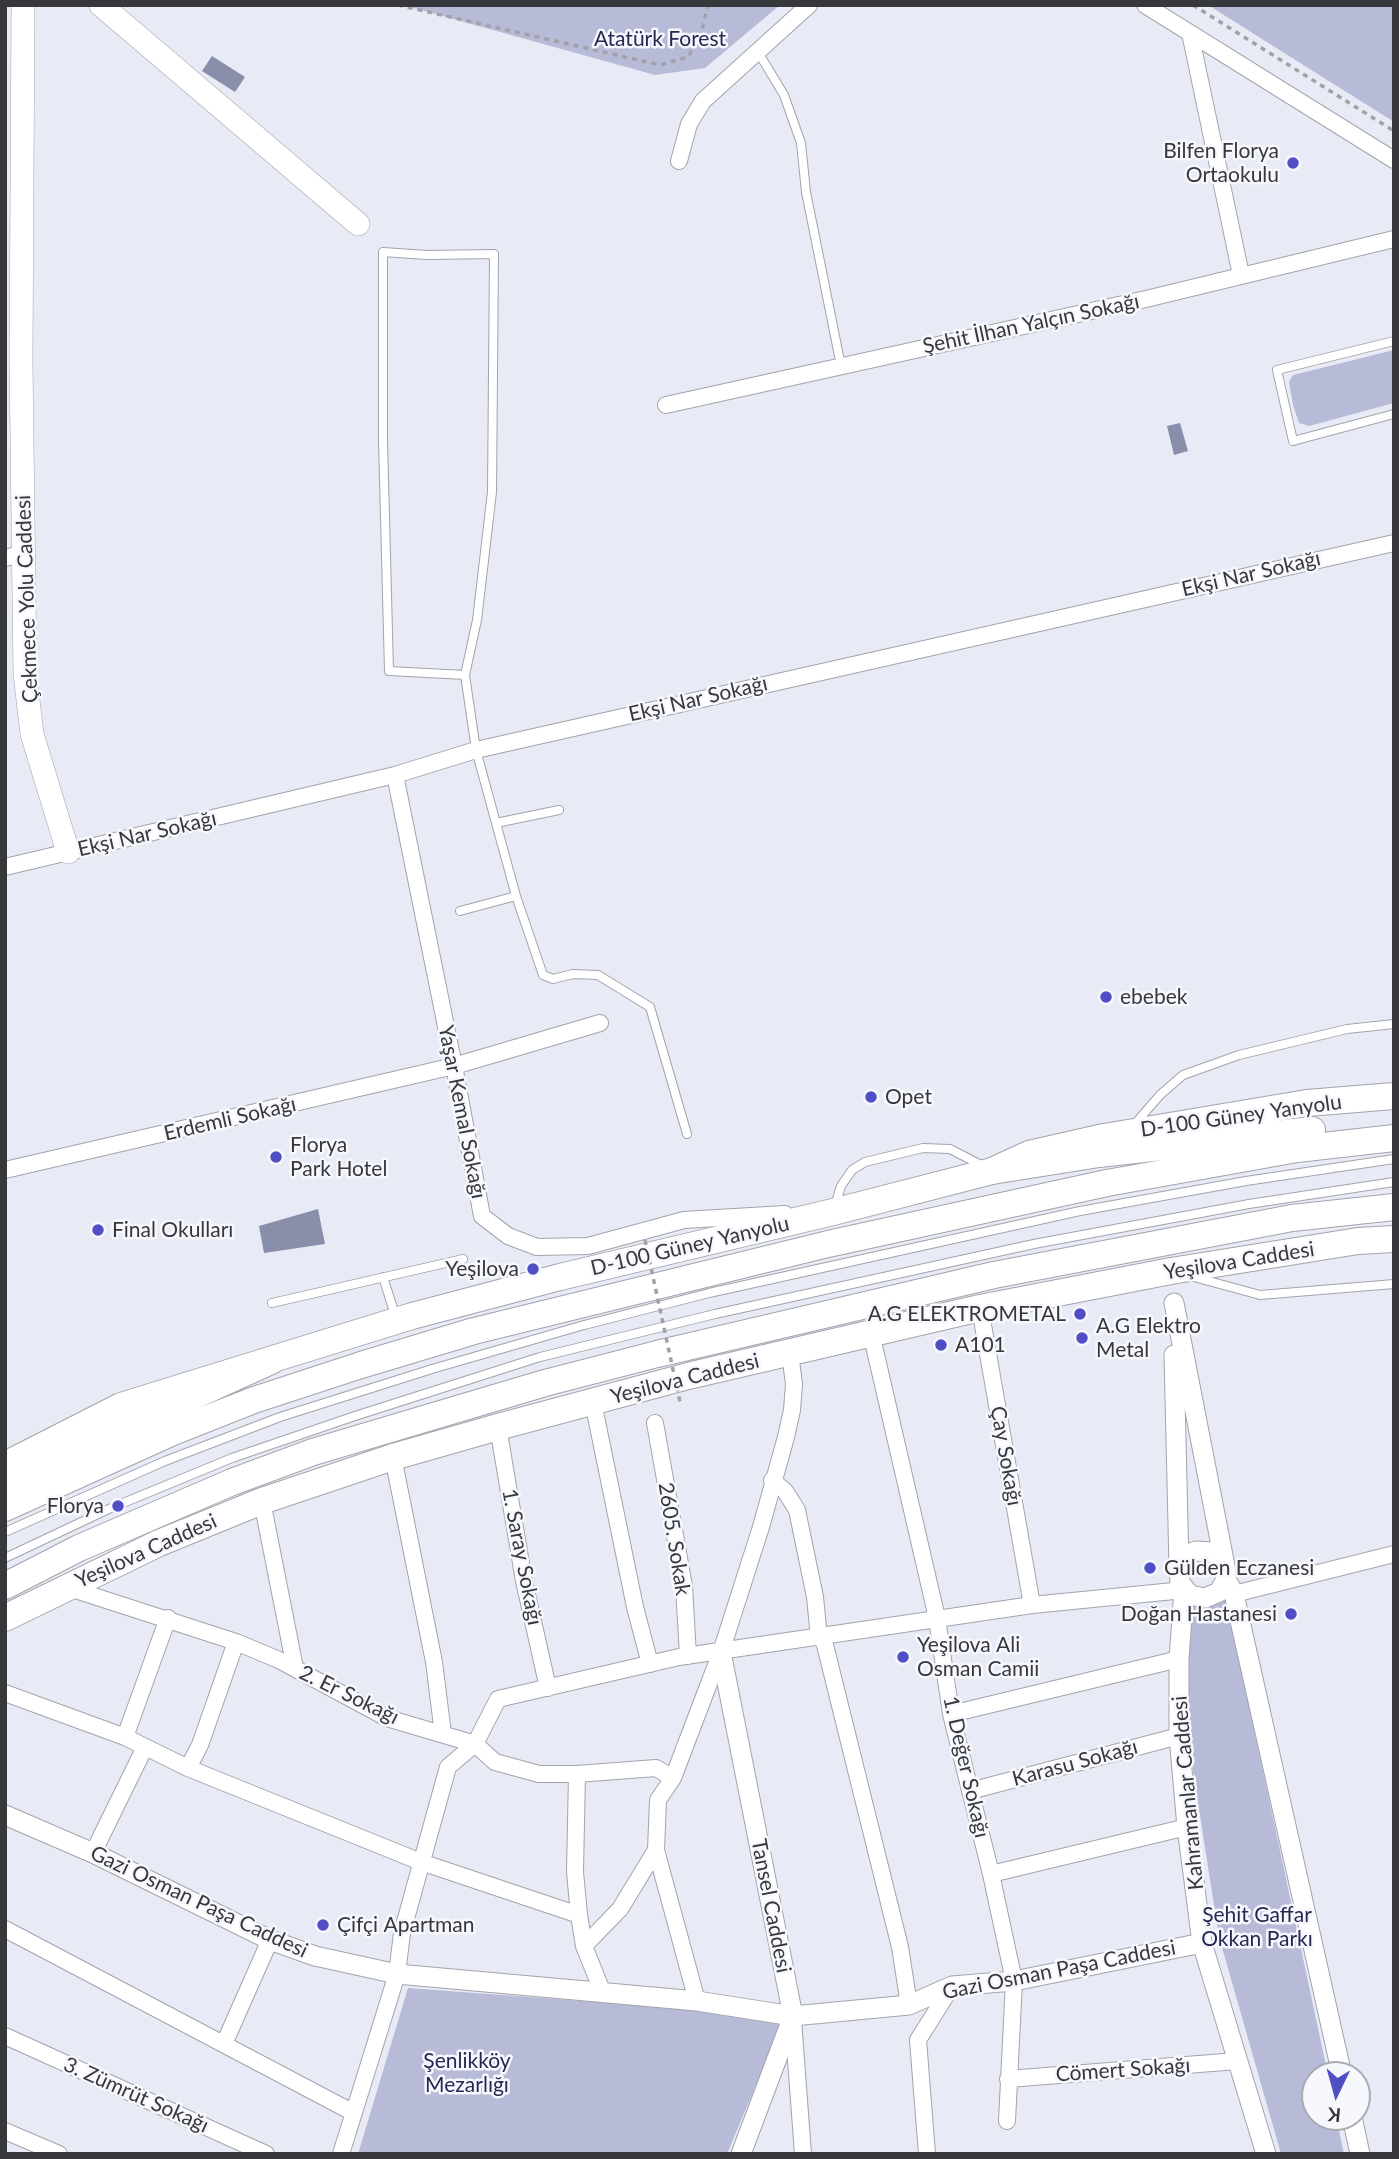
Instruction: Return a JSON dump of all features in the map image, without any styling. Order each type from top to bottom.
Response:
[{"type":"main road","name":"Çekmece Yolu Caddesi","points":[[23,5],[13,365],[15,556],[32,734],[68,852]]},
{"type":"main road","points":[[101,5],[358,223]]},
{"type":"main road","name":"D-100 Güney Yanyolu","points":[[5,1465],[121,1406],[397,1321],[608,1264],[833,1212],[992,1171],[1029,1154],[1127,1133],[1307,1103],[1394,1096]]},
{"type":"main road","points":[[992,1171],[1099,1154],[1293,1132],[1394,1126]]},
{"type":"main road","points":[[5,1508],[173,1432],[254,1400],[474,1331],[828,1244],[1095,1186],[1297,1149],[1394,1138]]},
{"type":"main road","points":[[5,1586],[79,1548],[232,1482],[325,1448],[545,1384],[657,1354],[994,1275],[1292,1218],[1394,1207]]},
{"type":"main road","name":"Yeşilova Caddesi","points":[[5,1618],[159,1543],[262,1501],[393,1457],[498,1427],[688,1376],[980,1308],[1171,1271],[1358,1241],[1394,1239]]},
{"type":"main road","points":[[5,1488],[62,1456],[271,1361]]},
{"type":"street","points":[[679,161],[689,124],[703,101],[809,5]]},
{"type":"street","points":[[1145,5],[1394,159]]},
{"type":"street","points":[[1190,33],[1241,275]]},
{"type":"street","name":"Şehit İlhan Yalçın Sokağı","points":[[666,405],[1146,299],[1394,239]]},
{"type":"street","name":"Ekşi Nar Sokağı","points":[[5,867],[395,775],[476,750],[1394,543]]},
{"type":"street","name":"Yaşar Kemal Sokağı","points":[[395,775],[482,1216],[508,1237],[537,1247],[588,1246],[684,1220],[833,1212]]},
{"type":"street","name":"Erdemli Sokağı","points":[[5,1170],[454,1066],[600,1023]]},
{"type":"street","points":[[1171,1271],[1174,1303],[1178,1575],[1184,1590],[1190,1595],[1205,1598],[1219,1592],[1228,1579],[1393,1556]]},
{"type":"street","points":[[1174,1303],[1228,1579],[1339,2061]]},
{"type":"street","name":"Çay Sokağı","points":[[980,1308],[1032,1605]]},
{"type":"street","name":"1. Değer Sokağı","points":[[872,1333],[937,1618],[951,1714],[991,1874],[1014,1982],[1007,2121]]},
{"type":"street","points":[[697,2001],[656,1850],[658,1800],[673,1778],[721,1652],[761,1527],[792,1410],[794,1384],[790,1353]]},
{"type":"street","points":[[593,1402],[635,1607],[650,1664]]},
{"type":"street","name":"2605. Sokak","points":[[655,1423],[684,1586],[688,1656]]},
{"type":"street","name":"1. Saray Sokağı","points":[[498,1427],[524,1581],[548,1688]]},
{"type":"street","points":[[393,1457],[434,1662],[443,1734]]},
{"type":"street","points":[[772,1480],[785,1492],[797,1510],[821,1637],[897,1934],[909,2004]]},
{"type":"street","points":[[262,1501],[295,1668]]},
{"type":"street","points":[[1179,1567],[1188,1554],[1196,1551],[1212,1552],[1228,1579]]},
{"type":"street","name":"2. Er Sokağı","points":[[66,1587],[236,1642],[295,1668],[387,1718],[475,1744],[495,1762],[539,1774],[656,1768],[673,1778]]},
{"type":"street","points":[[341,2154],[397,1974],[402,1933],[448,1767],[475,1744],[498,1699],[688,1656],[1032,1605],[1184,1590]]},
{"type":"street","name":"Kahramanlar Caddesi","points":[[1184,1590],[1179,1660],[1179,1736],[1202,1943],[1266,2154]]},
{"type":"street","points":[[125,1737],[168,1618]]},
{"type":"street","points":[[188,1769],[200,1745],[236,1642]]},
{"type":"street","name":"Tansel Caddesi","points":[[721,1652],[793,2016]]},
{"type":"street","points":[[951,1714],[1179,1660]]},
{"type":"street","points":[[5,1693],[125,1737],[188,1769],[421,1862],[579,1915]]},
{"type":"street","name":"Karasu Sokağı","points":[[970,1791],[1179,1736]]},
{"type":"street","points":[[93,1853],[145,1747]]},
{"type":"street","points":[[577,1774],[575,1872],[579,1915],[584,1946],[602,1991]]},
{"type":"street","name":"Gazi Osman Paşa Caddesi","points":[[5,1815],[93,1853],[270,1940],[315,1956],[397,1974],[697,2001],[793,2016],[909,2004],[952,1986],[1014,1982],[1202,1943]]},
{"type":"street","points":[[991,1874],[1187,1827]]},
{"type":"street","points":[[584,1946],[620,1909],[656,1850]]},
{"type":"street","points":[[5,1929],[354,2113]]},
{"type":"street","points":[[224,2044],[270,1940]]},
{"type":"street","points":[[927,2154],[918,2040],[952,1986]]},
{"type":"street","points":[[741,2154],[793,2016]]},
{"type":"street","points":[[793,2016],[803,2154]]},
{"type":"street","name":"3. Zümrüt Sokağı","points":[[5,2036],[267,2154]]},
{"type":"street","name":"Cömert Sokağı","points":[[1008,2079],[1237,2062]]},
{"type":"street","points":[[5,2131],[59,2154]]},
{"type":"street","points":[[1355,2131],[1360,2154]]},
{"type":"lane","points":[[758,52],[784,95],[801,143],[806,192],[841,366]]},
{"type":"lane","points":[[465,675],[389,671],[383,440],[383,252],[427,255],[494,254],[492,492],[477,620],[465,675],[476,750],[516,897],[542,975],[553,979],[573,974],[598,975],[650,1007],[687,1135]]},
{"type":"lane","points":[[1394,341],[1277,370],[1293,441],[1394,414]]},
{"type":"lane","points":[[496,823],[559,810]]},
{"type":"lane","points":[[460,911],[516,897]]},
{"type":"lane","points":[[1127,1133],[1160,1095],[1183,1075],[1239,1055],[1347,1029],[1394,1024]]},
{"type":"lane","points":[[833,1212],[841,1186],[852,1170],[865,1161],[923,1148],[950,1149],[992,1171]]},
{"type":"lane","points":[[5,1532],[165,1461],[280,1418],[432,1369],[584,1325],[723,1290],[1080,1211],[1246,1181],[1394,1160]]},
{"type":"lane","points":[[5,1558],[111,1508],[232,1458],[540,1357],[715,1314],[1047,1241],[1249,1204],[1394,1182]]},
{"type":"lane","points":[[272,1303],[463,1259]]},
{"type":"lane","points":[[1171,1271],[1260,1296],[1394,1284]]},
{"type":"lane","points":[[383,1277],[397,1321]]},
{"type":"path","points":[[398,5],[660,65],[688,57],[701,33],[708,5]]},
{"type":"path","points":[[1193,5],[1394,131]]},
{"type":"path","points":[[645,1240],[680,1402]]},
{"type":"green space","name":"Atatürk Forest","points":[[403,5],[780,5],[705,68],[655,75]]},
{"type":"green space","points":[[1208,5],[1394,5],[1394,122]]},
{"type":"green space","points":[[1394,350],[1394,403],[1309,426],[1299,423],[1289,382],[1293,375]]},
{"type":"green space","name":"Şehit Gaffar Okkan Parkı","points":[[1226,1598],[1325,2061],[1301,2061],[1301,2131],[1339,2131],[1344,2154],[1281,2154],[1219,1937],[1180,1688],[1183,1604]]},
{"type":"green space","name":"Şenlikköy Mezarlığı","points":[[408,1988],[785,2016],[727,2154],[358,2154]]},
{"type":"shaded area","points":[[212,56],[245,77],[235,92],[202,71]]},
{"type":"shaded area","points":[[1180,423],[1188,451],[1174,455],[1167,426]]},
{"type":"shaded area","points":[[318,1209],[325,1244],[264,1253],[259,1226]]},
{"type":"place","name":"Bilfen Florya Ortaokulu","points":[[1293,163]]},
{"type":"place","name":"ebebek","points":[[1106,997]]},
{"type":"place","name":"Opet","points":[[871,1097]]},
{"type":"place","name":"Florya Park Hotel","points":[[276,1157]]},
{"type":"place","name":"Final Okulları","points":[[98,1230]]},
{"type":"place","name":"Yeşilova","points":[[533,1269]]},
{"type":"place","name":"A.G ELEKTROMETAL","points":[[1080,1314]]},
{"type":"place","name":"A.G Elektro Metal","points":[[1082,1338]]},
{"type":"place","name":"A101","points":[[941,1345]]},
{"type":"place","name":"Florya","points":[[118,1506]]},
{"type":"place","name":"Gülden Eczanesi","points":[[1150,1568]]},
{"type":"place","name":"Doğan Hastanesi","points":[[1291,1614]]},
{"type":"place","name":"Yeşilova Ali Osman Camii","points":[[903,1657]]},
{"type":"place","name":"Çifçi Apartman","points":[[323,1925]]}]
